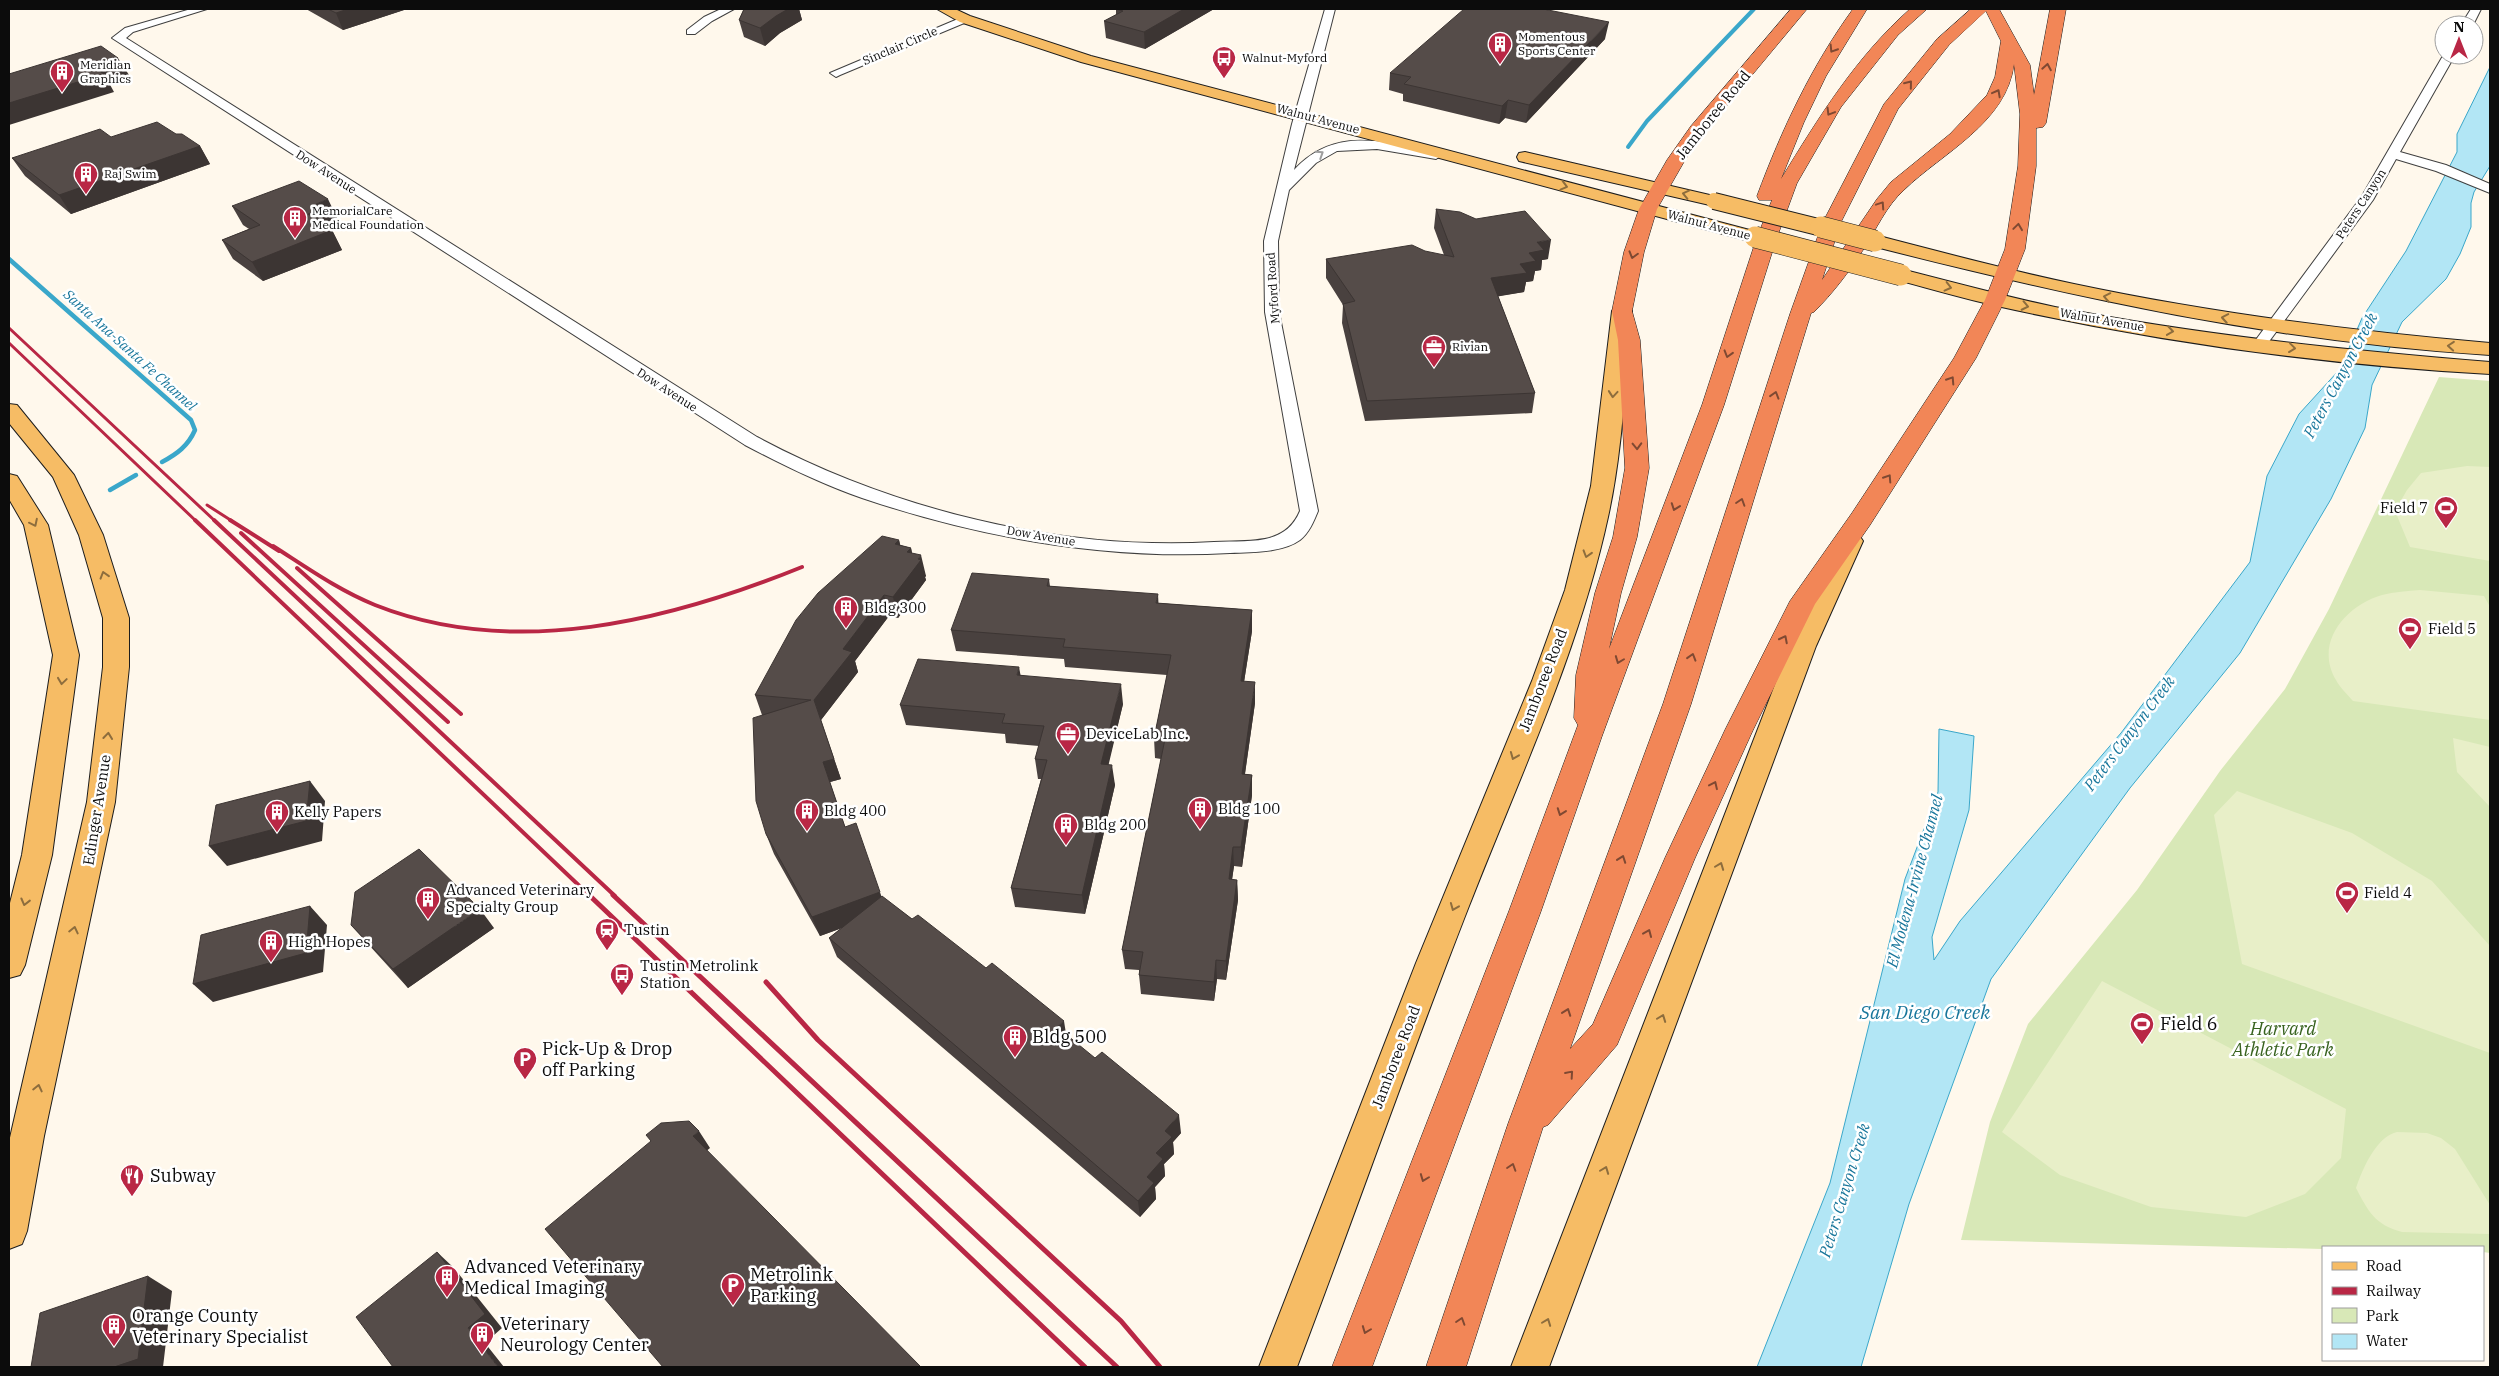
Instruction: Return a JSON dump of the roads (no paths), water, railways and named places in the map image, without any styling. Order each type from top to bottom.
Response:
[{"type":"highway","name":"Jamboree Road","points":[[1622,311],[1627,278],[1648,208],[1658,188],[1697,130],[1799,9]]},
{"type":"highway","points":[[1743,307],[1762,208],[1779,159],[1798,112],[1818,73],[1860,9]]},
{"type":"highway","points":[[1352,1367],[1525,911],[1588,736],[1617,664],[1712,405],[1743,307],[1788,183],[1834,105],[1893,32],[1919,9]]},
{"type":"highway","points":[[1446,1367],[1526,1124],[1677,704],[1800,314],[1832,222],[1890,108],[1943,42],[1980,9]]},
{"type":"highway","points":[[1992,9],[2022,65],[2028,114],[2027,166]]},
{"type":"highway","points":[[1526,1124],[1605,1034],[1680,858],[1739,730],[1803,601],[1861,519],[1965,358],[1995,300],[2015,249],[2027,166],[2058,9]]},
{"type":"highway","points":[[1800,314],[1826,290],[1850,257],[1886,198],[1897,186],[1991,103],[2005,74],[2010,40]]},
{"type":"highway","points":[[1588,736],[1590,675],[1608,593],[1627,529],[1638,468],[1629,340],[1622,311]]},
{"type":"main road","name":"Walnut Avenue","points":[[944,9],[968,14],[1086,59],[1303,109],[1444,137]]},
{"type":"main road","name":"Walnut Avenue","points":[[1303,109],[1490,165],[1703,224],[1995,300],[2141,327],[2324,352],[2490,349]]},
{"type":"main road","name":"Walnut Avenue","points":[[1506,152],[2102,296],[2335,335],[2407,352],[2490,368]]},
{"type":"main road","name":"Jamboree Road","points":[[1278,1367],[1452,911],[1537,699],[1571,606],[1590,543],[1602,491],[1622,311]]},
{"type":"main road","name":"Edinger Avenue","points":[[9,410],[63,474],[92,535],[116,618],[116,667],[99,811],[18,1139],[9,1231]]},
{"type":"main road","points":[[9,481],[36,524],[66,655],[37,855],[9,965]]},
{"type":"main road","points":[[1530,1367],[1803,646],[1861,519]]},
{"type":"street","name":"Dow Avenue","points":[[202,9],[143,25],[121,34],[118,38],[122,43],[714,420],[787,461],[881,498],[932,513],[1014,532],[1085,543],[1146,550],[1209,549],[1268,544],[1292,537]]},
{"type":"street","points":[[691,32],[708,19],[729,9]]},
{"type":"street","name":"Myford Road","points":[[1292,537],[1303,526],[1309,511],[1272,312],[1271,241],[1303,109],[1330,9]]},
{"type":"street","name":"Sinclair Circle","points":[[836,73],[968,14]]},
{"type":"street","name":"Peters Canyon","points":[[2260,344],[2368,197],[2443,65]]},
{"type":"street","points":[[1284,188],[1321,153],[1330,148],[1350,144],[1406,149],[1490,165]]},
{"type":"street","points":[[2393,151],[2490,180]]},
{"type":"street","points":[[2428,161],[2490,189]]},
{"type":"water","name":"San Diego Creek","points":[[2490,67],[2490,166],[2474,192],[2471,203],[2471,227],[2460,254],[2446,279],[2402,322],[2372,385],[2365,428],[2331,499],[2240,653],[2130,788],[1991,979],[1909,1204],[1861,1367],[1757,1367],[1830,1183],[1905,879],[1938,792],[1939,729],[1974,736],[1969,810],[1932,937],[1934,960],[1960,921],[2121,733],[2250,562],[2267,476],[2299,414],[2340,369],[2362,318],[2406,251],[2457,152],[2457,134]]},
{"type":"waterway","name":"El Modena-Irvine Channel","points":[[1628,147],[1647,121],[1754,9]]},
{"type":"waterway","name":"Santa Ana-Santa Fe Channel","points":[[9,259],[191,420],[195,430],[189,441],[177,453],[162,462]]},
{"type":"waterway","points":[[110,490],[136,475]]},
{"type":"railway","points":[[9,328],[215,521]]},
{"type":"railway","points":[[9,343],[196,521]]},
{"type":"railway","points":[[207,505],[232,521]]},
{"type":"railway","points":[[195,520],[590,896]]},
{"type":"railway","points":[[214,520],[615,896]]},
{"type":"railway","points":[[230,520],[279,551]]},
{"type":"railway","points":[[241,533],[448,722]]},
{"type":"railway","points":[[273,546],[335,585],[375,605],[428,621],[482,630],[536,631],[591,627],[645,617],[699,603],[802,567]]},
{"type":"railway","points":[[297,568],[461,714]]},
{"type":"railway","points":[[589,895],[1085,1367]]},
{"type":"railway","points":[[613,895],[1117,1367]]},
{"type":"railway","points":[[766,982],[818,1040],[1121,1321],[1160,1367]]},
{"type":"place","name":"Momentous Sports Center","points":[[1500,65]]},
{"type":"place","name":"Walnut-Myford","points":[[1224,79]]},
{"type":"place","name":"Meridian Graphics","points":[[62,93]]},
{"type":"place","name":"Raj Swim","points":[[86,195]]},
{"type":"place","name":"MemorialCare Medical Foundation","points":[[295,239]]},
{"type":"place","name":"Rivian","points":[[1434,368]]},
{"type":"place","name":"Field 7","points":[[2446,529]]},
{"type":"place","name":"Bldg 300","points":[[846,629]]},
{"type":"place","name":"Field 5","points":[[2410,650]]},
{"type":"place","name":"DeviceLab Inc.","points":[[1068,755]]},
{"type":"place","name":"Bldg 100","points":[[1200,830]]},
{"type":"place","name":"Bldg 400","points":[[807,832]]},
{"type":"place","name":"Kelly Papers","points":[[277,833]]},
{"type":"place","name":"Bldg 200","points":[[1066,846]]},
{"type":"place","name":"Field 4","points":[[2347,914]]},
{"type":"place","name":"Advanced Veterinary Specialty Group","points":[[428,920]]},
{"type":"place","name":"Tustin","points":[[607,951]]},
{"type":"place","name":"High Hopes","points":[[271,963]]},
{"type":"place","name":"Tustin Metrolink Station","points":[[622,996]]},
{"type":"place","name":"Field 6","points":[[2142,1045]]},
{"type":"place","name":"Bldg 500","points":[[1015,1058]]},
{"type":"place","name":"Pick-Up & Drop off Parking","points":[[525,1080]]},
{"type":"place","name":"Subway","points":[[132,1197]]},
{"type":"place","name":"Advanced Veterinary Medical Imaging","points":[[447,1298]]},
{"type":"place","name":"Metrolink Parking","points":[[733,1306]]},
{"type":"place","name":"Orange County Veterinary Specialist","points":[[114,1347]]},
{"type":"place","name":"Veterinary Neurology Center","points":[[482,1355]]},
{"type":"water label","name":"Peters Canyon Creek","points":[[2340,375]]},
{"type":"water label","name":"Peters Canyon Creek","points":[[2129,733]]},
{"type":"water label","name":"Peters Canyon Creek","points":[[1844,1190]]},
{"type":"park label","name":"Harvard Athletic Park","points":[[2283,1039]]}]
